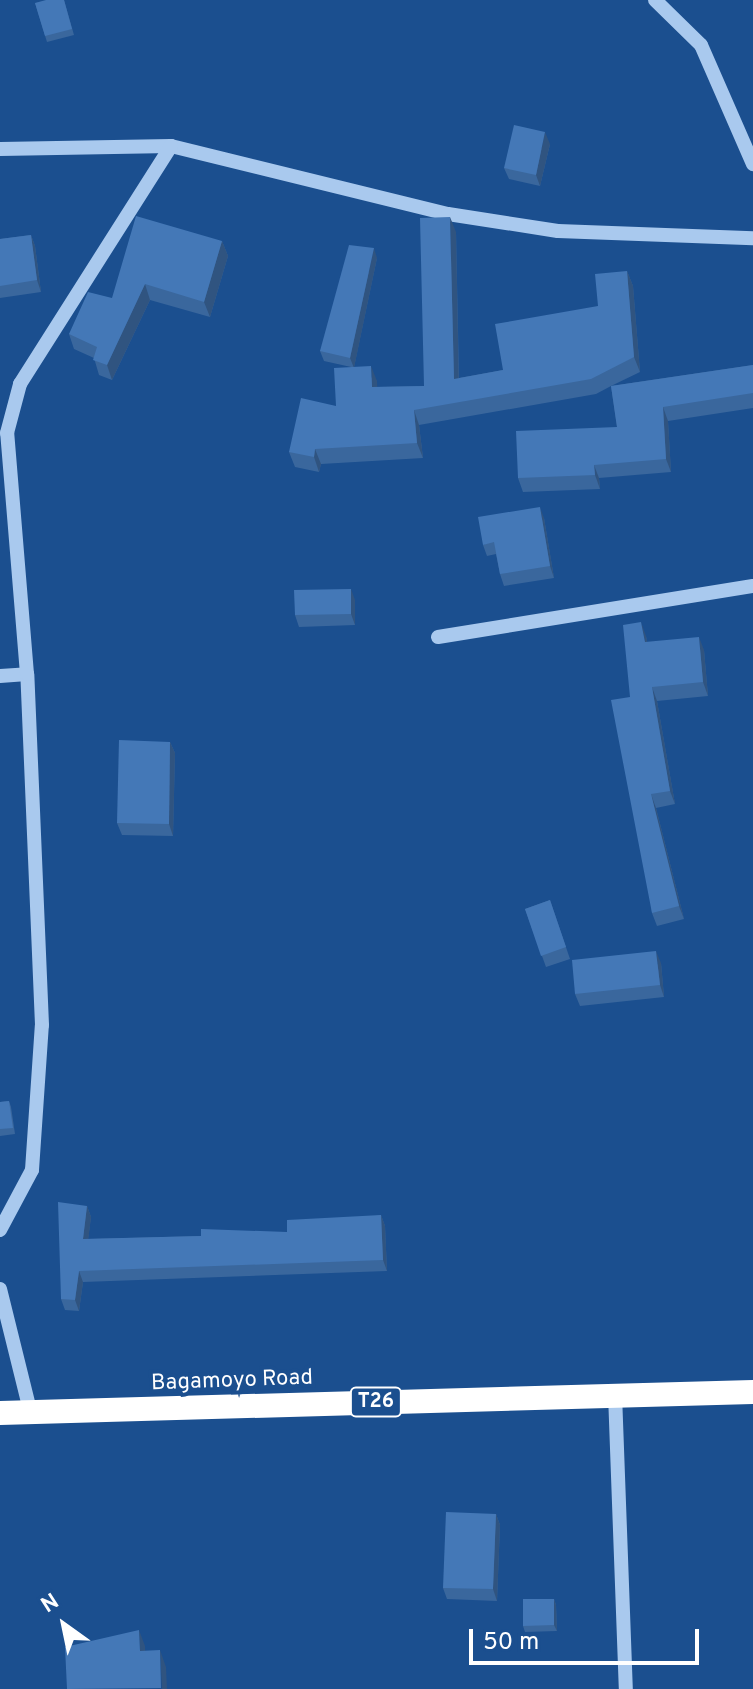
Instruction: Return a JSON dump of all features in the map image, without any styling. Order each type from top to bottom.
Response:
[{"type":"highway","name":"Bagamoyo Road","points":[[0,1413],[753,1392]]},
{"type":"street","points":[[655,0],[701,45],[753,164]]},
{"type":"street","points":[[0,1230],[32,1170],[42,1025],[27,674],[10,412],[20,384],[171,146]]},
{"type":"street","points":[[0,149],[171,146],[448,214],[558,231],[753,238]]},
{"type":"street","points":[[438,637],[753,586]]},
{"type":"street","points":[[0,676],[27,674]]},
{"type":"street","points":[[0,1289],[31,1414]]},
{"type":"street","points":[[615,1394],[626,1689]]},
{"type":"building","points":[[64,0],[72,29],[45,36],[35,3]]},
{"type":"building","points":[[514,125],[545,132],[536,175],[504,168]]},
{"type":"building","points":[[136,216],[222,241],[204,302],[145,284],[107,365],[93,360],[97,347],[69,334],[88,292],[112,298]]},
{"type":"building","points":[[450,217],[454,379],[503,370],[495,324],[598,306],[595,274],[627,271],[634,357],[591,379],[414,410],[417,443],[315,449],[314,457],[289,452],[301,398],[336,406],[334,368],[371,366],[372,387],[424,386],[420,218]]},
{"type":"building","points":[[31,235],[37,280],[0,286],[0,239]]},
{"type":"building","points":[[349,245],[374,248],[350,358],[320,351]]},
{"type":"building","points":[[753,365],[753,393],[663,407],[666,459],[594,465],[595,475],[518,478],[516,431],[617,427],[611,386]]},
{"type":"building","points":[[540,507],[550,566],[500,574],[494,542],[483,545],[478,517]]},
{"type":"building","points":[[351,589],[351,614],[295,615],[294,590]]},
{"type":"building","points":[[641,622],[645,642],[699,637],[703,682],[652,687],[670,791],[651,794],[679,906],[652,913],[611,700],[630,697],[623,625]]},
{"type":"building","points":[[119,740],[170,742],[169,824],[117,823]]},
{"type":"building","points":[[550,900],[566,947],[541,956],[525,909]]},
{"type":"building","points":[[656,951],[660,985],[575,994],[572,960]]},
{"type":"building","points":[[9,1101],[13,1128],[0,1129],[0,1102]]},
{"type":"building","points":[[58,1202],[87,1206],[83,1239],[201,1236],[201,1229],[287,1232],[287,1220],[381,1215],[383,1260],[79,1271],[75,1300],[61,1299]]},
{"type":"building","points":[[446,1512],[496,1514],[493,1589],[443,1588]]},
{"type":"building","points":[[523,1599],[554,1599],[554,1625],[523,1626]]},
{"type":"building","points":[[139,1630],[140,1651],[160,1650],[161,1688],[67,1689],[65,1647]]}]
